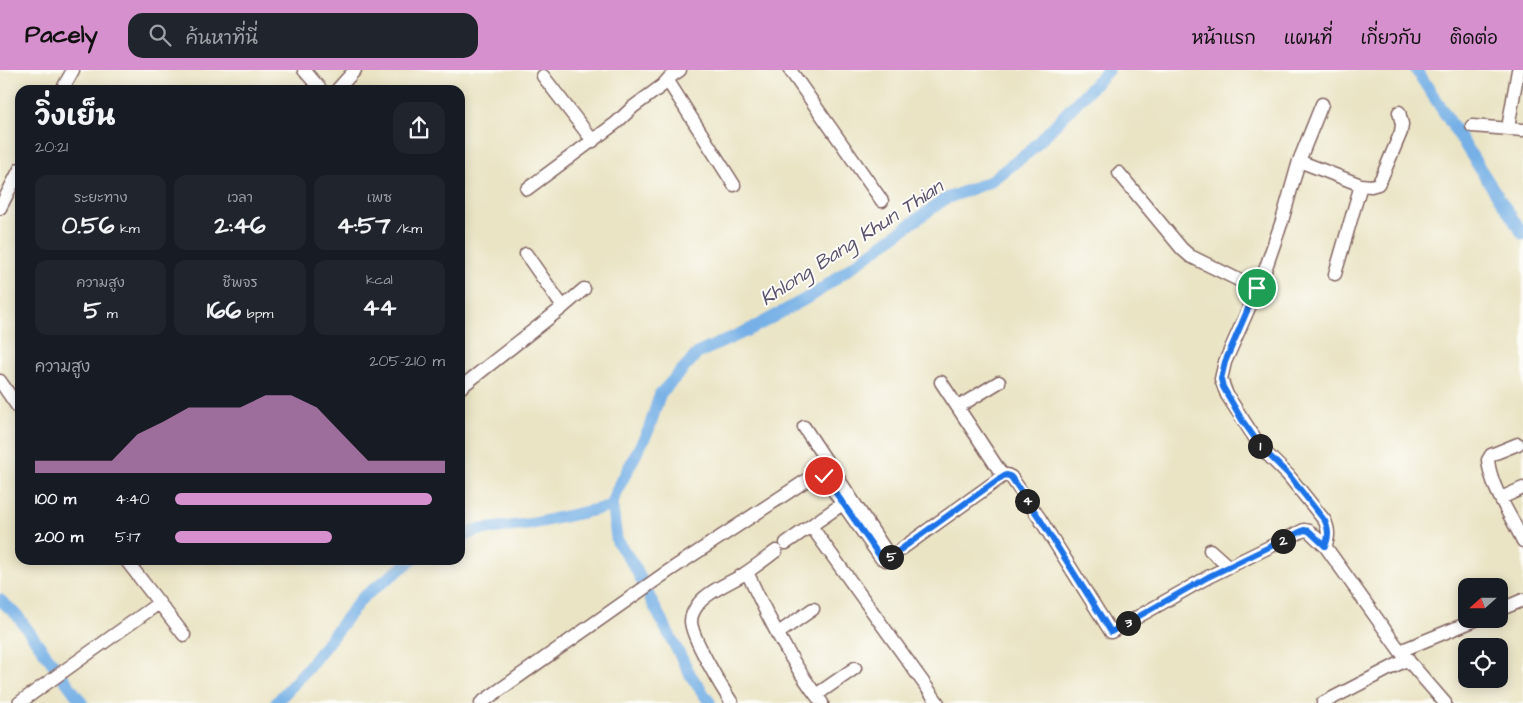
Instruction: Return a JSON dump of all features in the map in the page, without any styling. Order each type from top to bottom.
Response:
[{"type":"street","points":[[65,85],[74,70]]},
{"type":"street","points":[[304,70],[317,85]]},
{"type":"street","points":[[342,85],[355,70]]},
{"type":"street","points":[[527,188],[593,140],[680,70]]},
{"type":"street","points":[[790,70],[882,201]]},
{"type":"street","points":[[1508,128],[1518,70]]},
{"type":"street","points":[[542,76],[593,140]]},
{"type":"street","points":[[668,81],[734,185]]},
{"type":"street","points":[[1322,104],[1299,161],[1282,222],[1257,288],[1225,362],[1221,379],[1223,387],[1242,420],[1262,448],[1288,474],[1325,521],[1329,530],[1325,546]]},
{"type":"street","points":[[1299,161],[1361,185],[1371,186],[1378,184],[1401,132],[1402,124],[1399,112]]},
{"type":"street","points":[[1472,126],[1523,130]]},
{"type":"street","points":[[1119,173],[1182,249],[1190,256],[1257,288]]},
{"type":"street","points":[[0,208],[15,178]]},
{"type":"street","points":[[1335,274],[1361,185]]},
{"type":"street","points":[[526,254],[563,307]]},
{"type":"street","points":[[465,384],[584,289]]},
{"type":"street","points":[[0,381],[15,394]]},
{"type":"street","points":[[941,382],[1003,476]]},
{"type":"street","points":[[958,407],[999,382]]},
{"type":"street","points":[[804,427],[890,557]]},
{"type":"street","points":[[1518,444],[1491,455],[1488,460],[1489,469],[1501,498],[1522,539]]},
{"type":"street","points":[[481,703],[667,572],[816,474],[821,473],[881,558],[886,560],[1003,476],[1011,477],[1040,519],[1111,632],[1208,577],[1304,530],[1309,531],[1325,546],[1404,655],[1441,702]]},
{"type":"street","points":[[1501,498],[1523,488]]},
{"type":"street","points":[[732,703],[704,656],[691,621],[694,611],[700,602],[710,594],[747,572],[838,508]]},
{"type":"street","points":[[811,526],[933,701]]},
{"type":"street","points":[[1210,550],[1229,567]]},
{"type":"street","points":[[130,565],[184,635]]},
{"type":"street","points":[[747,572],[777,634],[819,699],[855,668]]},
{"type":"street","points":[[1508,606],[1523,600]]},
{"type":"street","points":[[19,703],[159,603]]},
{"type":"street","points":[[777,634],[813,608]]},
{"type":"street","points":[[1324,703],[1404,655],[1460,628]]},
{"type":"waterway","name":"Khlong Bang Khun Thian","points":[[710,703],[691,676],[635,567],[617,541],[612,506],[615,494],[649,429],[660,394],[698,353],[755,327],[816,293],[945,199],[989,182],[1029,152],[1108,70]]},
{"type":"waterway","points":[[1416,70],[1523,234]]},
{"type":"waterway","name":"Khlong Bang Khun Thian","points":[[465,535],[477,530],[531,524],[612,506]]},
{"type":"waterway","name":"Khlong Bang Khun Thian","points":[[276,703],[307,669],[362,598],[405,565]]},
{"type":"waterway","points":[[0,600],[16,614],[82,703]]},
{"type":"route","points":[[824,476],[881,558],[886,560],[1003,476],[1011,477],[1040,519],[1111,632],[1208,577],[1304,530],[1309,531],[1325,546],[1329,530],[1325,521],[1288,474],[1262,448],[1242,420],[1223,387],[1221,379],[1225,362],[1257,288]]}]
